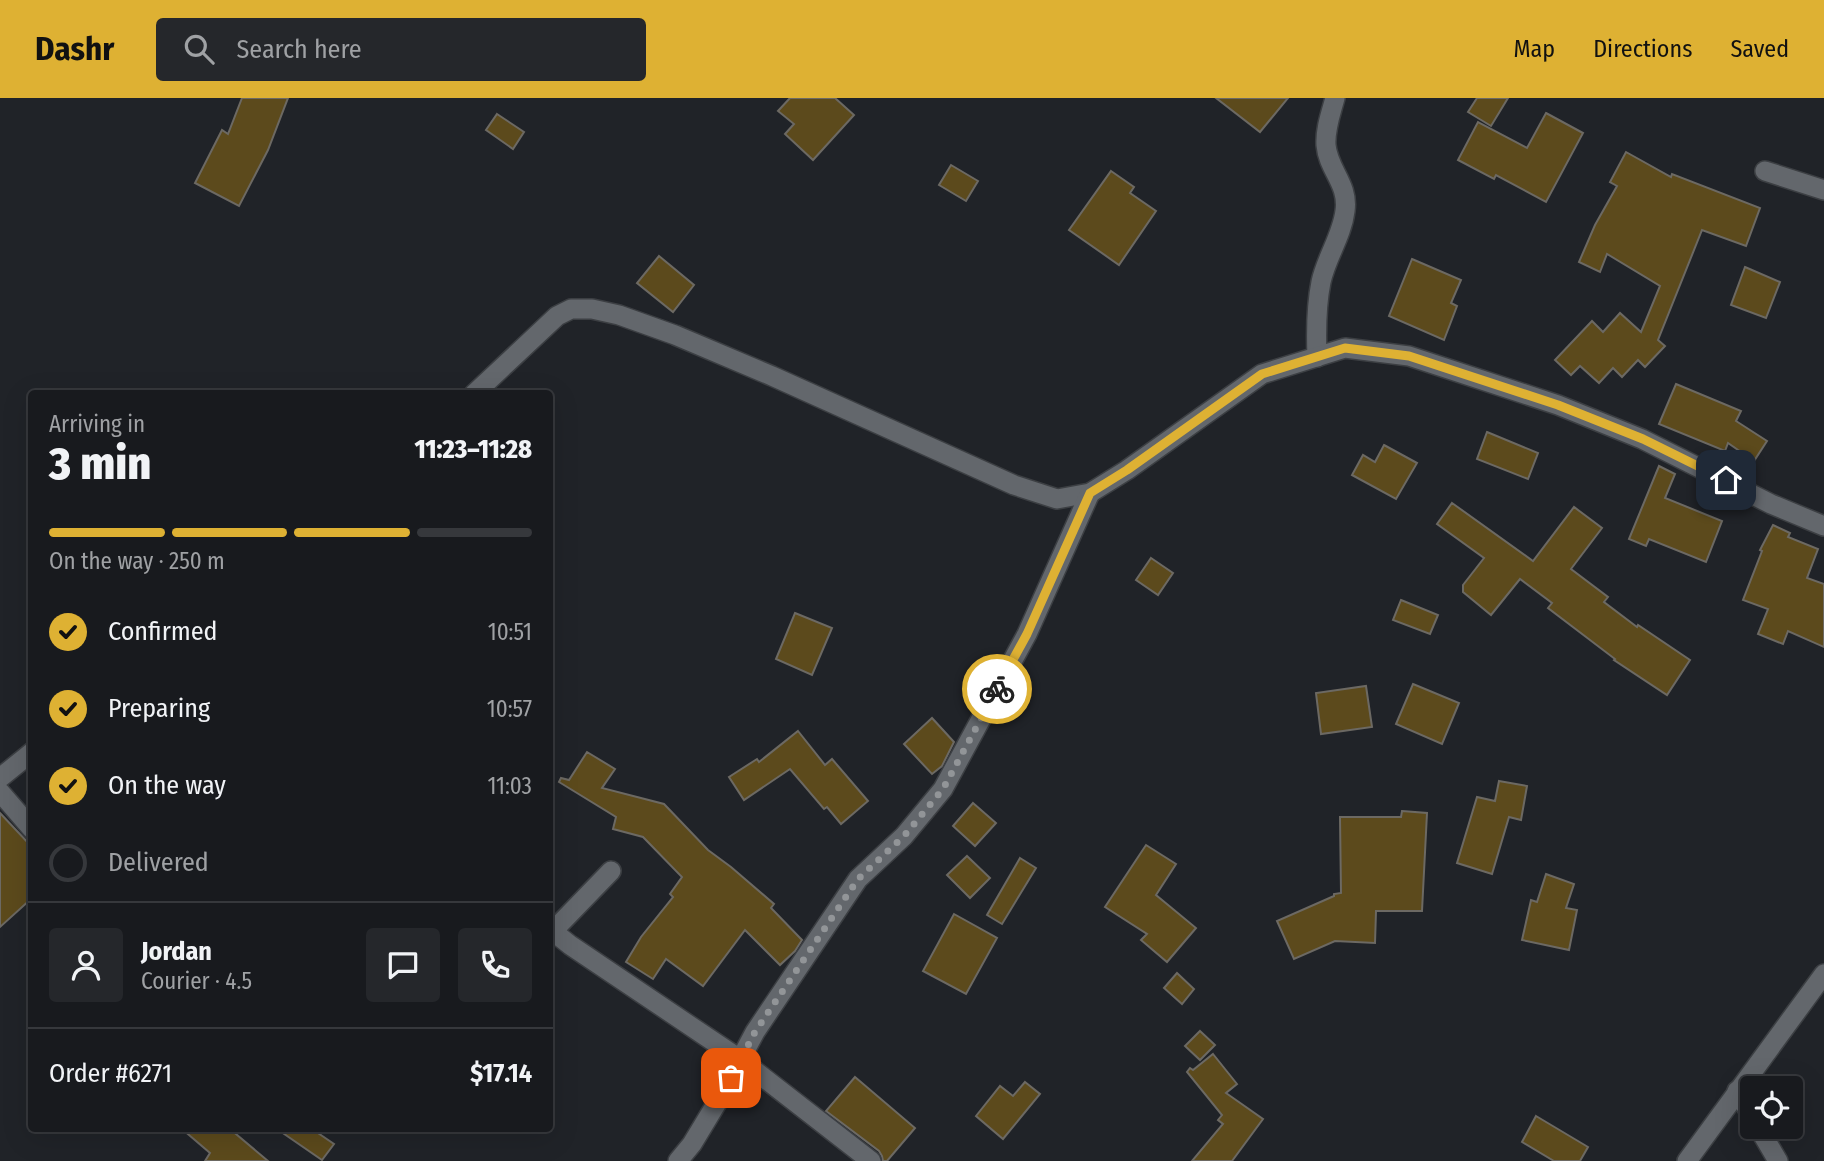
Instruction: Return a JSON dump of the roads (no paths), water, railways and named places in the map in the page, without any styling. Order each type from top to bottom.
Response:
[{"type":"street","points":[[1317,357],[1316,319],[1321,282],[1346,210],[1345,190],[1326,147],[1327,125],[1335,98]]},
{"type":"street","points":[[1765,172],[1824,190]]},
{"type":"street","points":[[478,390],[558,316],[571,309],[592,309],[620,315],[699,345],[1014,485],[1057,499],[1090,493],[1127,470],[1262,374],[1345,348],[1409,356],[1545,401],[1643,439],[1771,504],[1824,526]]},
{"type":"street","points":[[678,1161],[692,1144],[721,1097],[755,1032],[858,879],[904,836],[943,789],[1027,634],[1090,493]]},
{"type":"street","points":[[0,778],[28,755]]},
{"type":"street","points":[[0,792],[28,824]]},
{"type":"street","points":[[553,928],[611,871]]},
{"type":"street","points":[[553,932],[741,1060],[872,1161]]},
{"type":"street","points":[[1687,1161],[1824,974]]},
{"type":"street","points":[[1737,1091],[1740,1096]]},
{"type":"street","points":[[1765,1139],[1778,1161]]}]
